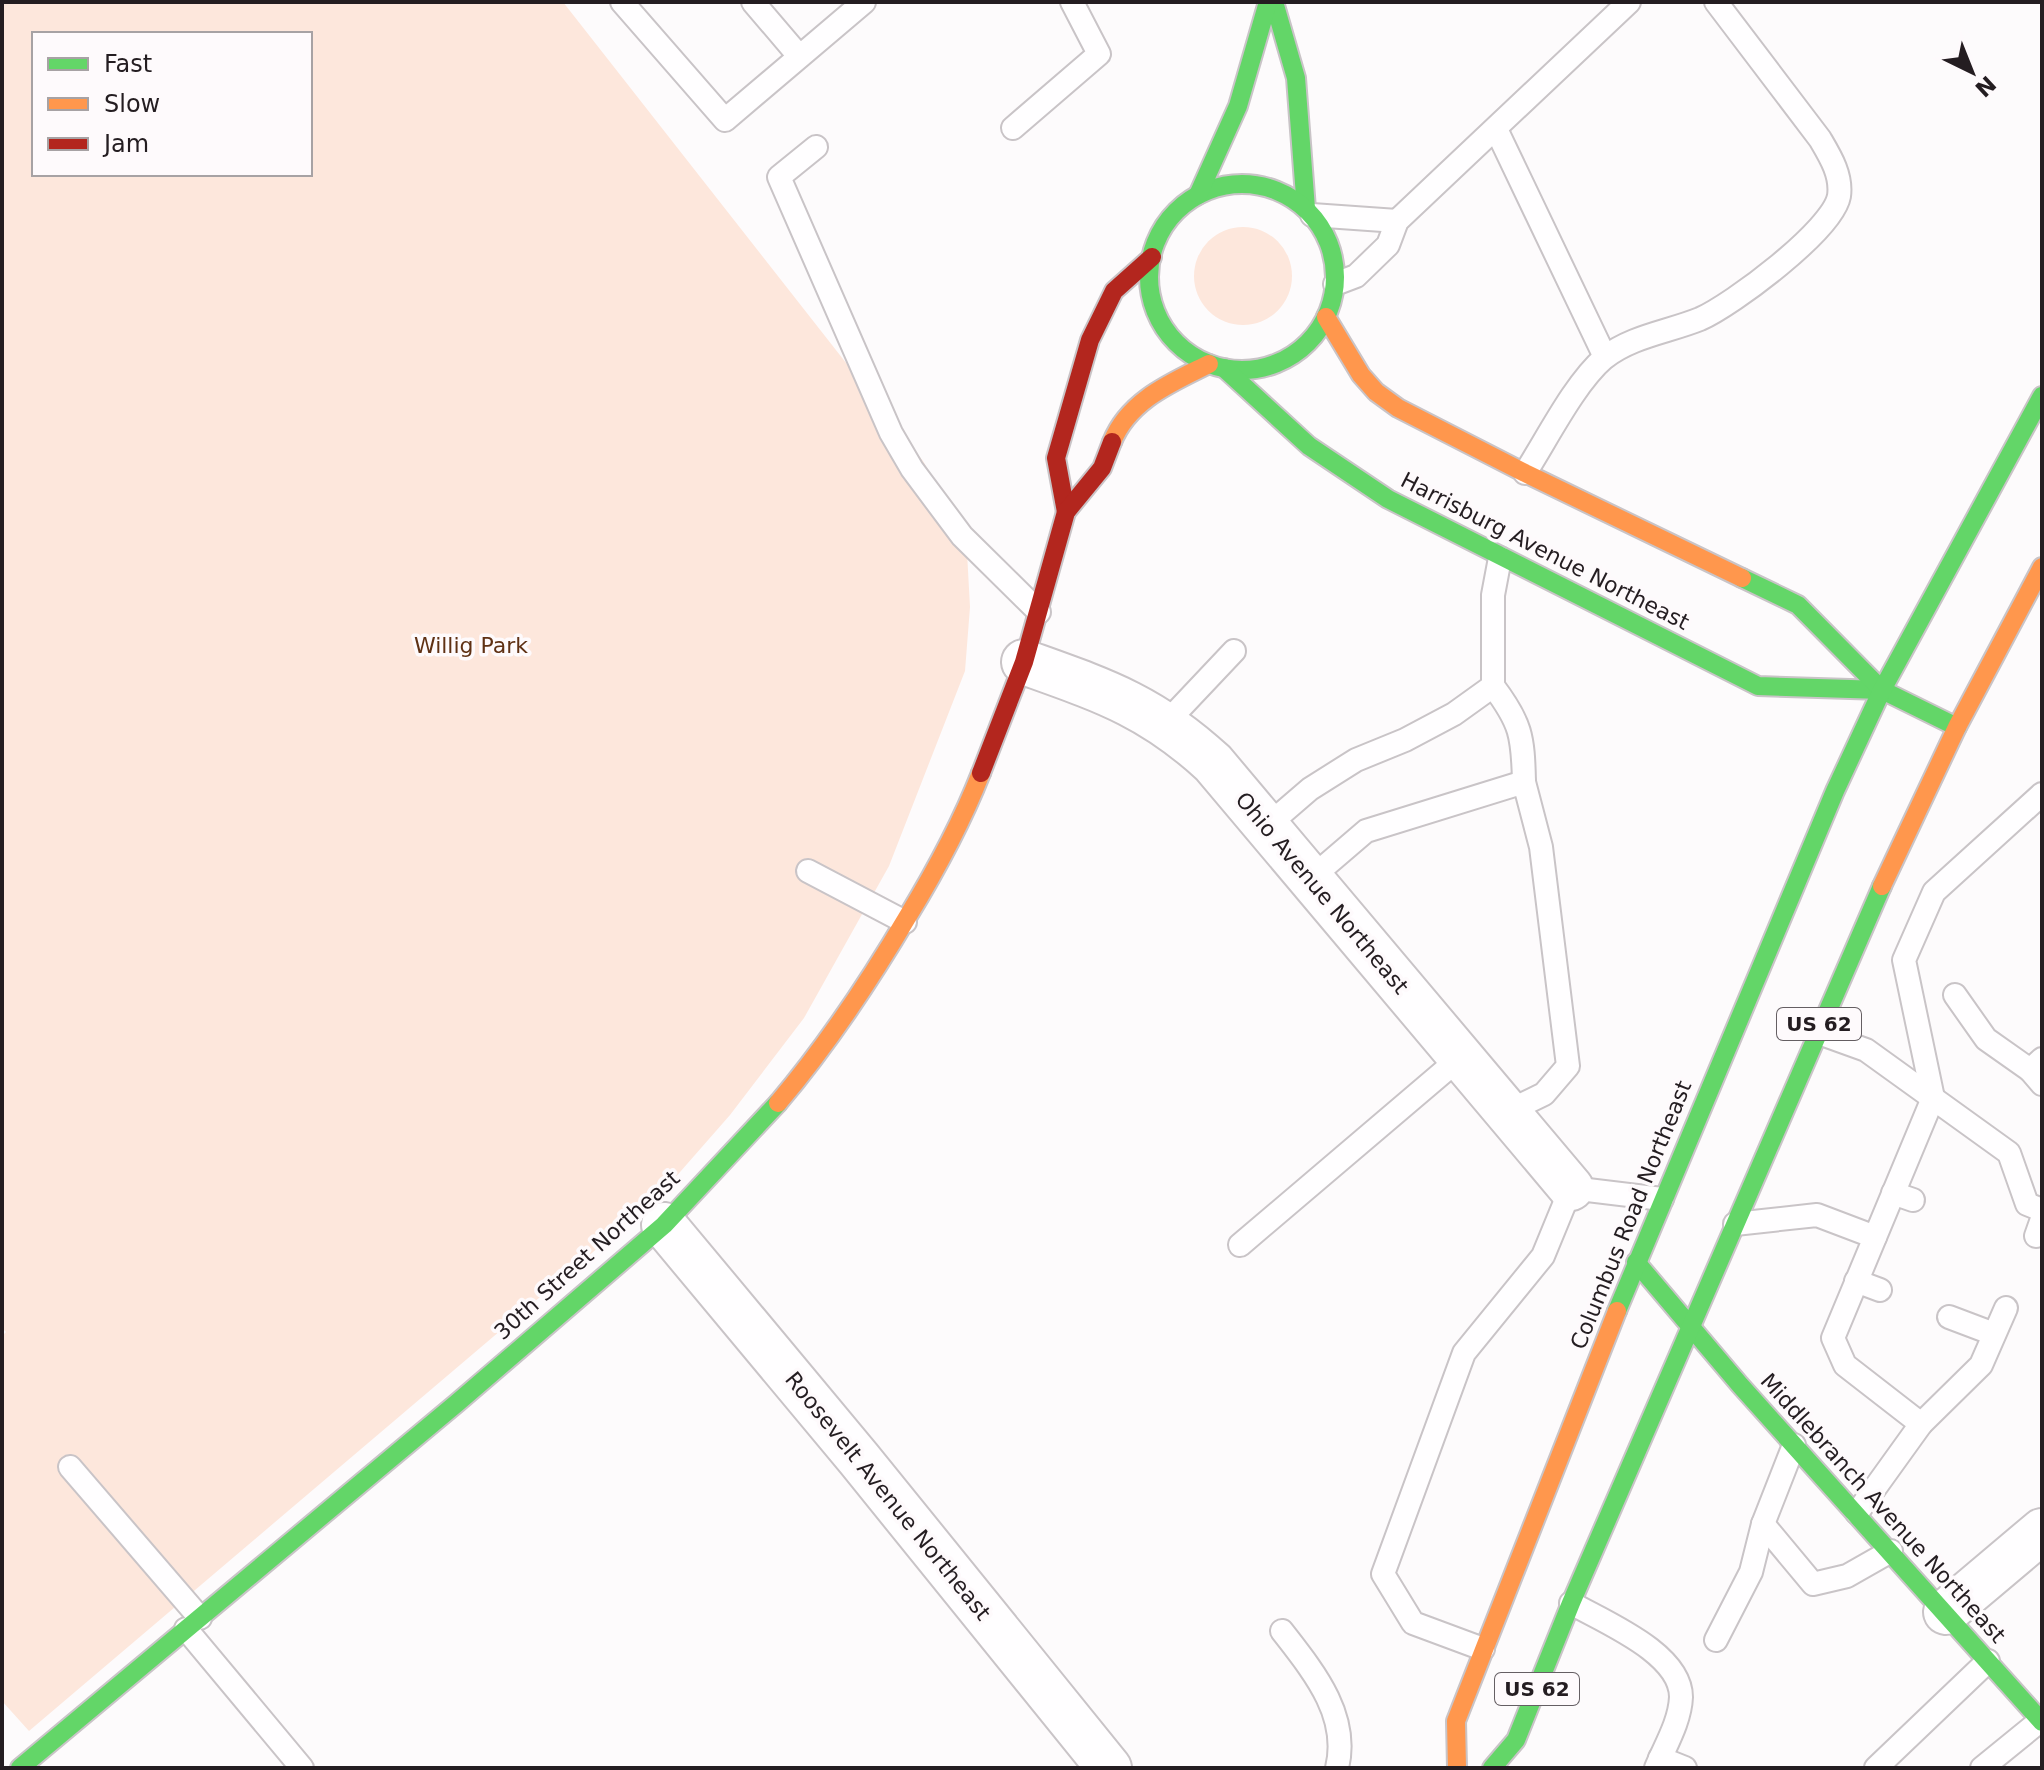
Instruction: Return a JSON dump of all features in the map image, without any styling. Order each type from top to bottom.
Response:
[{"type":"main road","points":[[1198,195],[1238,106],[1271,2]]},
{"type":"main road","points":[[1271,2],[1296,78],[1309,212]]},
{"type":"main road","points":[[1225,185],[1254,185],[1282,192],[1309,212],[1330,247],[1336,271],[1326,317],[1308,341],[1283,360],[1254,369],[1216,366],[1176,342],[1160,321],[1149,283],[1155,243],[1168,220],[1198,195],[1225,185]]},
{"type":"main road","name":"30th Street Northeast","points":[[1066,512],[1056,458],[1086,352],[1099,317],[1114,291],[1152,257]]},
{"type":"main road","name":"Harrisburg Avenue Northeast","points":[[1326,317],[1351,361],[1376,392],[1398,408],[1439,431],[1798,605],[1882,690],[1957,727]]},
{"type":"main road","name":"30th Street Northeast","points":[[20,1768],[457,1403],[664,1225],[765,1118],[816,1058],[869,983],[943,858],[973,794],[1024,662],[1066,512],[1102,468],[1116,433],[1131,411],[1154,392],[1216,366]]},
{"type":"main road","name":"Harrisburg Avenue Northeast","points":[[1216,366],[1309,446],[1388,499],[1758,686],[1882,690]]},
{"type":"main road","name":"US 62","points":[[1882,690],[2042,396]]},
{"type":"main road","name":"US 62","points":[[1492,1768],[1516,1740],[1571,1603],[1861,930],[1957,727],[2042,567]]},
{"type":"main road","name":"Columbus Road Northeast","points":[[1457,1768],[1456,1721],[1483,1649],[1662,1199],[1835,791],[1882,690]]},
{"type":"main road","points":[[1636,1262],[1690,1325]]},
{"type":"main road","name":"Middlebranch Avenue Northeast","points":[[1690,1325],[2041,1721]]},
{"type":"street","name":"Ohio Avenue Northeast","points":[[1024,662],[1110,693],[1166,723],[1213,763],[1571,1188]]},
{"type":"street","name":"Roosevelt Avenue Northeast","points":[[664,1225],[859,1459],[1109,1768]]},
{"type":"street","points":[[1946,1612],[2042,1531]]},
{"type":"lane","points":[[622,2],[725,120],[864,2]]},
{"type":"lane","points":[[753,2],[799,56]]},
{"type":"lane","points":[[1013,128],[1099,54],[1072,2]]},
{"type":"lane","points":[[1335,284],[1356,276],[1388,245],[1397,221],[1629,2]]},
{"type":"lane","points":[[1525,473],[1585,379],[1605,357],[1634,341],[1720,309],[1815,233],[1837,206],[1840,183],[1820,139],[1716,2]]},
{"type":"lane","points":[[1496,129],[1605,357]]},
{"type":"lane","points":[[816,147],[779,177],[891,433],[912,469],[962,536],[1039,612]]},
{"type":"lane","points":[[1309,212],[1397,221]]},
{"type":"lane","points":[[1500,558],[1493,595],[1493,686],[1513,711],[1523,742],[1524,782],[1541,847],[1568,1066],[1544,1094],[1507,1112]]},
{"type":"lane","points":[[1166,723],[1234,651]]},
{"type":"lane","points":[[1266,827],[1310,789],[1356,760],[1405,740],[1454,714],[1493,686]]},
{"type":"lane","points":[[1310,879],[1366,831],[1524,782]]},
{"type":"lane","points":[[1921,1424],[1845,1365],[1833,1338],[1875,1237],[1903,1197],[1933,1098],[1904,960],[1934,892],[2042,794]]},
{"type":"lane","points":[[808,871],[905,922]]},
{"type":"lane","points":[[1955,995],[1986,1039],[2038,1071]]},
{"type":"lane","points":[[1816,1032],[1866,1050],[2009,1153],[2027,1204],[2042,1210]]},
{"type":"lane","points":[[1240,1245],[1461,1057]]},
{"type":"lane","points":[[1483,1649],[1413,1623],[1383,1574],[1464,1353],[1543,1256],[1571,1188],[1662,1199]]},
{"type":"lane","points":[[1735,1224],[1817,1215],[1875,1237]]},
{"type":"lane","points":[[1856,1281],[1880,1290]]},
{"type":"lane","points":[[1857,1513],[1921,1424],[1981,1365],[2006,1308]]},
{"type":"lane","points":[[1949,1317],[1994,1334]]},
{"type":"lane","points":[[1716,1640],[1751,1572],[1763,1524],[1794,1445]]},
{"type":"lane","points":[[70,1467],[302,1768]]},
{"type":"lane","points":[[1763,1524],[1813,1584],[1847,1576],[1891,1551]]},
{"type":"lane","points":[[1571,1603],[1651,1649],[1673,1674],[1681,1694],[1679,1714],[1658,1763],[1685,1768]]},
{"type":"lane","points":[[1282,1631],[1316,1676],[1336,1718],[1342,1748],[1337,1768]]},
{"type":"lane","points":[[1876,1768],[1988,1661]]},
{"type":"lane","points":[[1982,1768],[2041,1721]]},
{"type":"green space","name":"Willig Park","points":[[2,2],[563,2],[923,461],[966,534],[970,607],[965,671],[889,866],[804,1018],[730,1115],[659,1196],[29,1731],[2,1701],[2,1336],[6,1332],[2,1328]]},
{"type":"green space","points":[[1243,227],[1262,231],[1278,241],[1288,257],[1292,276],[1288,295],[1278,311],[1262,321],[1243,325],[1224,321],[1208,311],[1198,295],[1194,276],[1198,257],[1208,241],[1224,231]]},
{"type":"traffic: fast","points":[[1198,195],[1238,106],[1268,2]]},
{"type":"traffic: fast","points":[[1274,2],[1296,78],[1306,209]]},
{"type":"traffic: fast","points":[[1242,184],[1278,191],[1308,211],[1328,241],[1335,277],[1328,313],[1308,343],[1278,363],[1242,370],[1206,363],[1176,343],[1156,313],[1149,277],[1156,241],[1176,211],[1206,191],[1242,184]]},
{"type":"traffic: fast","points":[[1224,368],[1309,446],[1388,499],[1758,686],[1882,690]]},
{"type":"traffic: fast","points":[[1617,1311],[1835,791],[1882,690],[2042,396]]},
{"type":"traffic: fast","points":[[1742,578],[1798,605],[1882,690],[1957,727]]},
{"type":"traffic: fast","points":[[1492,1768],[1516,1740],[1571,1603],[1882,886]]},
{"type":"traffic: fast","points":[[20,1768],[457,1403],[664,1225],[778,1103]]},
{"type":"traffic: fast","points":[[1636,1262],[1740,1385],[2042,1722]]},
{"type":"traffic: slow","points":[[1326,317],[1361,375],[1376,392],[1398,408],[1742,578]]},
{"type":"traffic: slow","points":[[1112,442],[1119,427],[1140,404],[1166,386],[1209,364]]},
{"type":"traffic: slow","points":[[1882,886],[1957,727],[2042,567]]},
{"type":"traffic: slow","points":[[778,1103],[831,1035],[893,941],[948,846],[981,773]]},
{"type":"traffic: slow","points":[[1457,1768],[1456,1721],[1617,1311]]},
{"type":"traffic: jam","points":[[1066,512],[1056,458],[1090,340],[1114,291],[1152,257]]},
{"type":"traffic: jam","points":[[981,773],[1024,662],[1066,512],[1102,468],[1112,442]]}]
